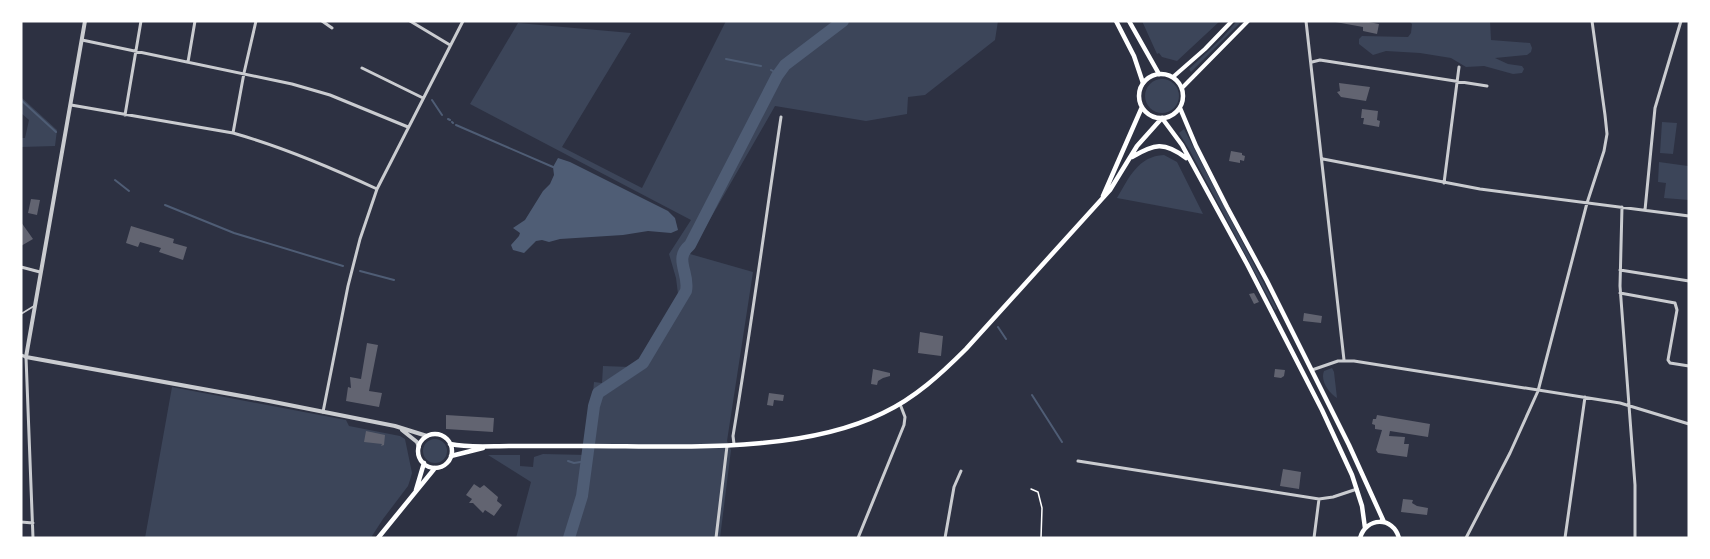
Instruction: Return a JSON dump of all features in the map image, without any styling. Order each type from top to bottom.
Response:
[{"type":"main road","points":[[1116,21],[1134,56],[1143,83]]},
{"type":"main road","points":[[1129,21],[1159,74]]},
{"type":"main road","points":[[1173,77],[1232,21]]},
{"type":"main road","points":[[1182,88],[1248,21]]},
{"type":"main road","points":[[450,444],[489,447],[597,446],[734,444],[787,440],[815,435],[871,418],[900,404],[943,372],[998,315],[1119,179],[1137,146],[1162,118],[1172,115],[1180,108],[1184,98],[1182,88],[1173,77],[1159,74],[1150,76],[1143,83],[1139,97],[1142,107],[1151,115],[1162,118],[1182,145],[1268,302],[1333,433],[1357,489],[1365,528]]},
{"type":"main road","points":[[1100,201],[1142,107]]},
{"type":"main road","points":[[1180,108],[1196,146],[1349,445],[1384,522]]},
{"type":"main road","points":[[1130,158],[1148,148],[1159,146],[1170,147],[1188,159]]},
{"type":"main road","points":[[436,467],[424,463],[420,457],[419,447],[427,436],[439,434],[447,439],[451,456]]},
{"type":"main road","points":[[378,538],[436,467],[445,464],[451,456],[489,447]]},
{"type":"main road","points":[[415,492],[424,463]]},
{"type":"main road","points":[[1360,538],[1365,528],[1377,521],[1394,527],[1399,538]]},
{"type":"street","points":[[33,538],[26,357],[85,21]]},
{"type":"street","points":[[125,115],[141,21]]},
{"type":"street","points":[[188,62],[195,21]]},
{"type":"street","points":[[233,133],[256,21]]},
{"type":"street","points":[[321,21],[332,28]]},
{"type":"street","points":[[410,21],[450,45]]},
{"type":"street","points":[[323,412],[348,286],[360,239],[377,189],[463,21]]},
{"type":"street","points":[[1306,21],[1344,360]]},
{"type":"street","points":[[1466,538],[1510,453],[1538,390],[1587,203],[1605,144],[1605,115],[1592,21]]},
{"type":"street","points":[[1645,210],[1655,108],[1681,21]]},
{"type":"street","points":[[82,40],[292,84],[330,95],[408,127]]},
{"type":"street","points":[[1312,62],[1320,60],[1487,86]]},
{"type":"street","points":[[1444,183],[1459,67]]},
{"type":"street","points":[[362,68],[423,98]]},
{"type":"street","points":[[70,105],[233,133],[295,153],[377,189]]},
{"type":"street","points":[[734,444],[733,436],[781,117]]},
{"type":"street","points":[[1323,159],[1480,189],[1689,216]]},
{"type":"street","points":[[1622,207],[1620,293],[1635,485],[1635,538]]},
{"type":"street","points":[[21,267],[40,272]]},
{"type":"street","points":[[1620,270],[1689,281]]},
{"type":"street","points":[[1620,293],[1675,303],[1677,310],[1668,360],[1670,363],[1689,366]]},
{"type":"street","points":[[21,355],[399,427],[427,436]]},
{"type":"street","points":[[1312,370],[1344,360],[1620,403],[1689,424]]},
{"type":"street","points":[[1565,538],[1586,397]]},
{"type":"street","points":[[858,538],[904,425],[905,417],[900,404]]},
{"type":"street","points":[[399,427],[417,442],[419,447]]},
{"type":"street","points":[[716,538],[727,444]]},
{"type":"street","points":[[1078,461],[1319,499],[1357,489]]},
{"type":"street","points":[[945,538],[952,494],[961,471]]},
{"type":"street","points":[[1314,538],[1319,499]]},
{"type":"street","points":[[21,522],[33,523]]},
{"type":"lane","points":[[21,314],[35,305]]},
{"type":"path","points":[[1031,489],[1038,492],[1042,508],[1041,538]]},
{"type":"shaded area","points":[[726,21],[998,21],[995,40],[925,95],[908,97],[907,114],[866,121],[775,106],[690,254],[753,272],[727,441],[731,450],[720,538],[516,538],[531,482],[488,455],[520,455],[520,466],[533,467],[534,457],[543,454],[587,455],[594,382],[602,383],[603,366],[630,367],[642,362],[679,302],[676,278],[669,254],[691,220],[470,104],[518,23],[631,33],[562,147],[642,188]]},
{"type":"shaded area","points":[[1142,21],[1220,21],[1177,61],[1157,54]]},
{"type":"shaded area","points":[[1237,21],[1242,21],[1191,72],[1189,69]]},
{"type":"shaded area","points":[[1409,21],[1490,21],[1491,40],[1530,43],[1532,48],[1527,55],[1495,58],[1508,64],[1522,66],[1524,69],[1522,73],[1513,74],[1484,66],[1466,67],[1451,58],[1420,53],[1386,51],[1373,55],[1359,44],[1362,36],[1408,37],[1412,24]]},
{"type":"shaded area","points":[[1162,79],[1174,84],[1179,96],[1174,108],[1162,113],[1150,108],[1145,96],[1150,84]]},
{"type":"shaded area","points":[[21,97],[57,130],[55,146],[21,147],[21,138],[25,138],[29,120],[21,113]]},
{"type":"shaded area","points":[[1662,122],[1677,123],[1673,154],[1660,153]]},
{"type":"shaded area","points":[[1184,129],[1277,309],[1275,310],[1179,133]]},
{"type":"shaded area","points":[[1164,155],[1177,162],[1203,214],[1117,198],[1135,169],[1147,159]]},
{"type":"shaded area","points":[[558,158],[668,211],[675,218],[678,230],[671,233],[648,231],[549,242],[542,240],[536,241],[524,253],[513,250],[511,245],[520,233],[513,228],[525,220],[550,184],[554,175],[553,167]]},
{"type":"shaded area","points":[[1659,162],[1688,166],[1689,200],[1664,198],[1666,183],[1658,182]]},
{"type":"shaded area","points":[[1332,368],[1337,398],[1328,390],[1323,379],[1324,371]]},
{"type":"shaded area","points":[[172,387],[346,420],[349,426],[400,436],[405,439],[412,473],[408,486],[383,519],[372,536],[373,538],[145,538]]},
{"type":"shaded area","points":[[435,439],[443,443],[447,451],[443,459],[435,463],[427,459],[423,451],[427,443]]},
{"type":"building","points":[[1330,21],[1364,21],[1379,24],[1377,34],[1363,31],[1363,27]]},
{"type":"building","points":[[1339,83],[1370,87],[1366,101],[1341,97],[1337,92],[1340,91]]},
{"type":"building","points":[[1362,109],[1378,111],[1379,127],[1363,124]]},
{"type":"building","points":[[1231,151],[1242,153],[1245,156],[1244,161],[1240,160],[1240,163],[1229,161]]},
{"type":"building","points":[[31,199],[40,200],[37,215],[28,213]]},
{"type":"building","points":[[21,222],[33,239],[21,246]]},
{"type":"building","points":[[131,226],[174,239],[173,243],[187,247],[183,260],[159,252],[161,248],[140,242],[138,247],[126,243]]},
{"type":"building","points":[[1254,293],[1259,302],[1254,304],[1249,294]]},
{"type":"building","points":[[1304,313],[1322,316],[1321,323],[1303,321]]},
{"type":"building","points":[[920,332],[943,336],[941,356],[918,353]]},
{"type":"building","points":[[367,343],[378,345],[369,391],[382,393],[379,407],[346,401],[348,387],[351,388],[350,377],[361,379]]},
{"type":"building","points":[[873,369],[890,373],[890,376],[878,381],[877,385],[871,384]]},
{"type":"building","points":[[1275,369],[1285,370],[1284,376],[1274,377]]},
{"type":"building","points":[[769,393],[784,395],[783,401],[774,400],[773,406],[767,405]]},
{"type":"building","points":[[446,415],[494,418],[493,432],[446,429]]},
{"type":"building","points":[[1377,415],[1430,424],[1428,437],[1390,431],[1389,436],[1405,437],[1404,444],[1409,444],[1407,457],[1378,453],[1376,450],[1382,430],[1375,429],[1375,425],[1372,424]]},
{"type":"building","points":[[366,431],[385,435],[384,445],[364,442]]},
{"type":"building","points":[[1283,469],[1301,472],[1299,489],[1280,486]]},
{"type":"building","points":[[474,484],[480,488],[484,485],[498,497],[497,501],[502,505],[494,516],[485,510],[483,513],[473,503],[469,503],[472,499],[466,495]]},
{"type":"building","points":[[1403,499],[1413,500],[1412,503],[1417,506],[1428,508],[1427,515],[1401,512]]},
{"type":"waterway","points":[[569,538],[582,496],[594,406],[598,393],[643,363],[686,291],[687,284],[682,261],[685,250],[690,245],[777,76],[785,65],[843,21]]},
{"type":"waterway","points":[[726,59],[761,66]]},
{"type":"waterway","points":[[771,70],[778,74]]},
{"type":"waterway","points":[[21,100],[56,132]]},
{"type":"waterway","points":[[432,100],[442,115]]},
{"type":"waterway","points":[[456,125],[553,167]]},
{"type":"waterway","points":[[115,180],[129,191]]},
{"type":"waterway","points":[[165,205],[234,233],[343,266]]},
{"type":"waterway","points":[[360,271],[394,280]]},
{"type":"waterway","points":[[998,327],[1006,339]]},
{"type":"waterway","points":[[1032,395],[1062,442]]},
{"type":"waterway","points":[[568,461],[574,463],[587,461]]}]
